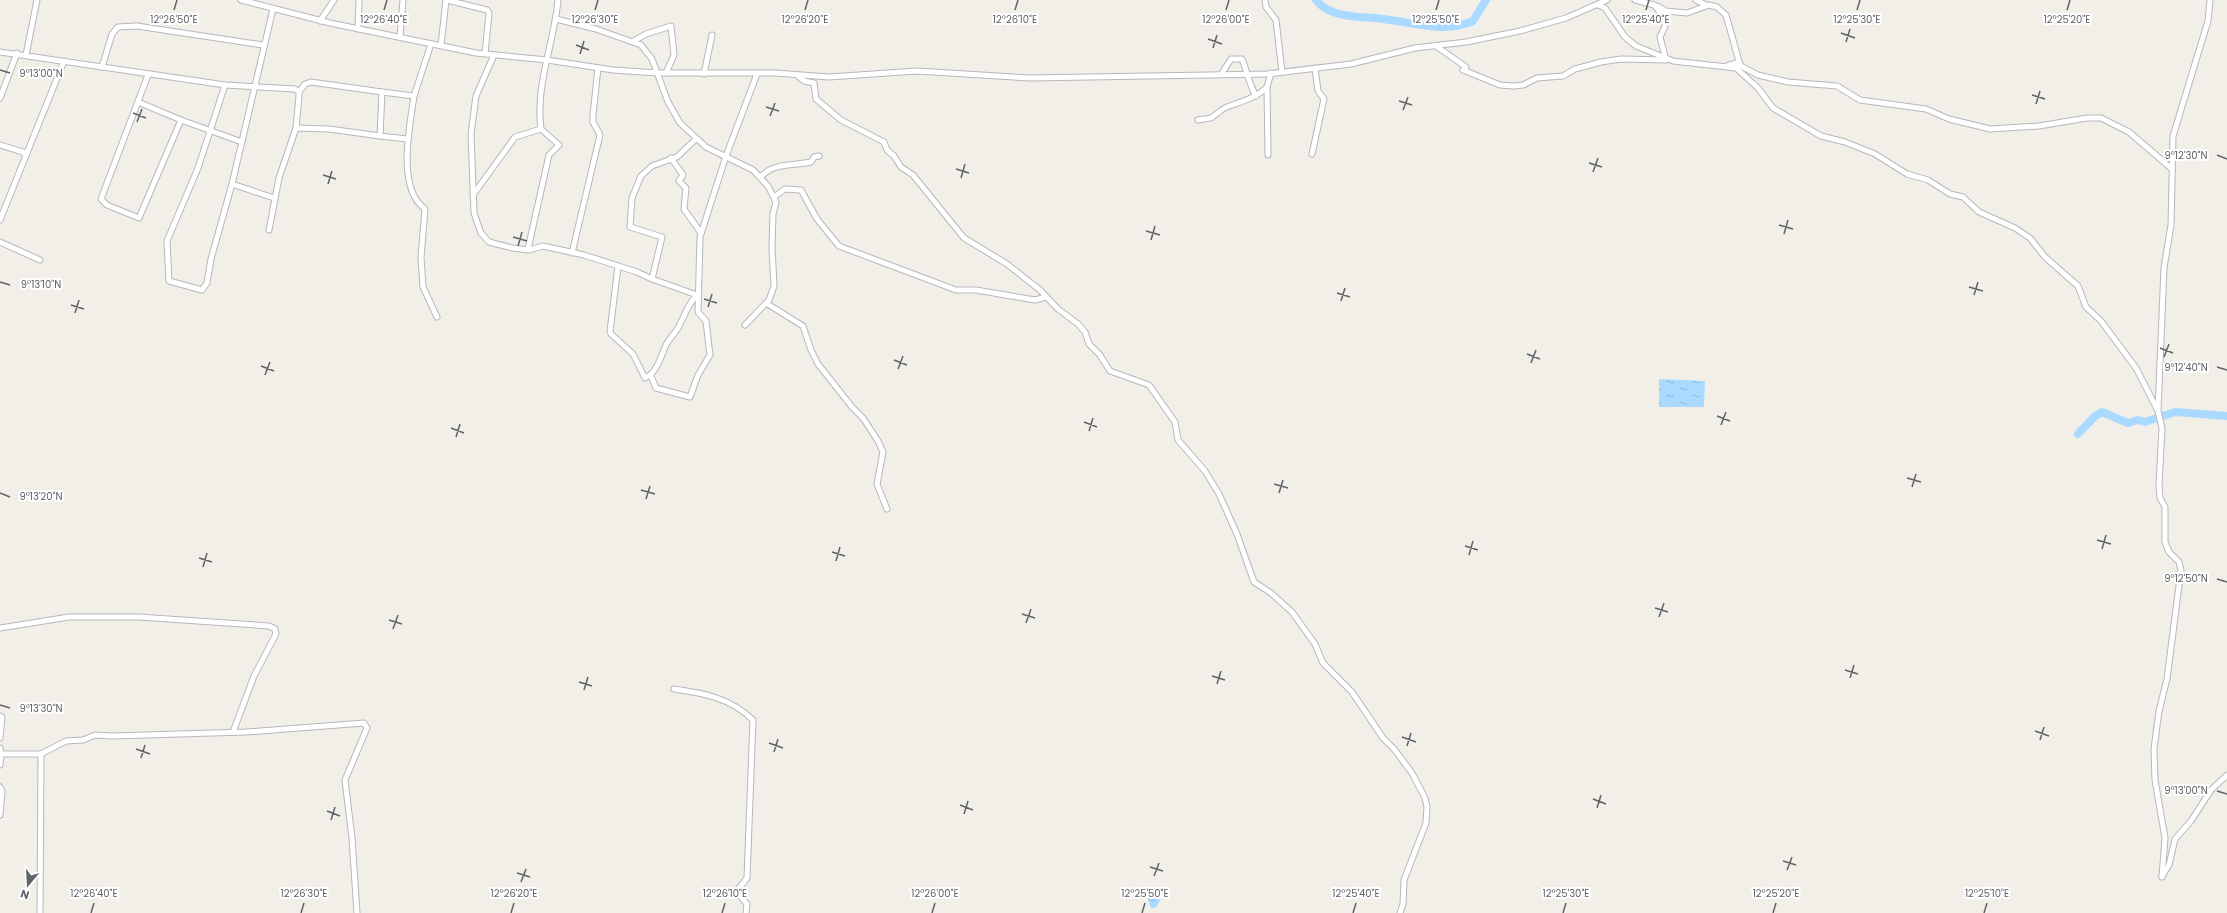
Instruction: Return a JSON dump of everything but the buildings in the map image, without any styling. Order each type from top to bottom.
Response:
[{"type":"street","points":[[26,55],[37,0]]},
{"type":"street","points":[[241,0],[258,3],[273,9],[320,21],[431,44],[485,54],[547,60],[598,68],[658,73],[795,74],[829,77],[917,71],[1030,78],[1271,73],[1351,64],[1415,48],[1466,42],[1548,24],[1598,5],[1607,0]]},
{"type":"street","points":[[320,21],[334,0]]},
{"type":"street","points":[[358,29],[359,0]]},
{"type":"street","points":[[400,37],[403,0]]},
{"type":"street","points":[[440,45],[446,0],[487,10],[489,13],[485,54]]},
{"type":"street","points":[[528,250],[550,155],[559,145],[541,129],[539,98],[543,72],[556,19],[558,0]]},
{"type":"street","points":[[1265,0],[1266,7],[1276,20],[1282,72]]},
{"type":"street","points":[[1635,0],[1654,5],[1666,11],[1687,13],[1706,5]]},
{"type":"street","points":[[1696,0],[1717,8],[1726,15],[1740,65],[1773,108],[1821,136],[1845,142],[1875,154],[1906,174],[1928,180],[1950,194],[1963,197],[1979,212],[2025,233],[2045,257],[2078,286],[2086,307],[2101,322],[2136,368],[2158,411],[2162,428],[2159,485],[2160,498],[2165,508],[2165,542],[2169,552],[2179,562],[2181,570],[2167,679],[2158,711],[2154,749],[2155,780],[2165,838],[2162,877],[2167,870],[2175,839],[2191,821],[2211,790],[2227,776]]},
{"type":"street","points":[[2158,411],[2164,268],[2172,226],[2173,136],[2208,21],[2210,0]]},
{"type":"street","points":[[1598,5],[1605,8],[1630,42],[1666,60]]},
{"type":"street","points":[[1654,5],[1664,17],[1665,26],[1660,37],[1666,60]]},
{"type":"street","points":[[225,85],[211,131],[167,241],[169,281],[202,290],[207,283],[211,259],[232,184],[263,46],[273,9]]},
{"type":"street","points":[[556,19],[596,29],[634,41],[645,49],[652,58],[674,114],[696,139],[706,147],[753,170],[761,177],[774,197],[776,202],[773,214],[772,247],[774,286],[766,303],[745,325]]},
{"type":"street","points":[[102,67],[112,34],[118,27],[137,26],[263,46]]},
{"type":"street","points":[[634,41],[642,38],[646,34],[671,26],[674,55],[666,73]]},
{"type":"street","points":[[704,74],[712,35]]},
{"type":"street","points":[[431,44],[414,96],[407,140],[407,168],[414,194],[419,205],[425,209],[421,258],[423,287],[437,317]]},
{"type":"street","points":[[1436,46],[1443,49],[1466,67],[1463,70],[1500,85],[1523,85],[1537,78],[1563,76],[1575,69],[1601,62],[1621,59],[1666,60],[1726,66],[1736,68],[1744,72],[1788,82],[1837,86],[1860,100],[1926,109],[1948,119],[1990,129],[2039,126],[2087,118],[2101,118],[2129,132],[2172,169]]},
{"type":"street","points":[[0,52],[64,60],[148,75],[225,85],[295,89],[299,92]]},
{"type":"street","points":[[0,98],[17,53]]},
{"type":"street","points":[[494,55],[483,78],[474,109],[471,134],[473,195],[476,220],[481,233],[490,242],[512,248],[528,250],[543,246],[618,266],[696,295]]},
{"type":"street","points":[[1222,74],[1231,59],[1237,57],[1242,58],[1245,74],[1249,77],[1256,96]]},
{"type":"street","points":[[0,220],[48,105],[64,60]]},
{"type":"street","points":[[1726,66],[1733,63],[1740,65]]},
{"type":"street","points":[[572,253],[600,135],[594,122],[593,115],[598,68]]},
{"type":"street","points":[[1312,154],[1324,99],[1318,91],[1315,68]]},
{"type":"street","points":[[1268,155],[1267,87],[1271,73]]},
{"type":"street","points":[[651,376],[656,388],[690,397],[698,375],[710,355],[706,321],[698,312],[696,295],[701,233],[726,156],[757,74]]},
{"type":"street","points":[[795,74],[804,81],[814,83],[816,99],[841,120],[884,142],[887,150],[894,156],[901,166],[913,175],[964,238],[1007,264],[1040,290],[1058,309],[1078,324],[1085,332],[1089,344],[1100,355],[1110,371],[1149,385],[1158,396],[1175,422],[1178,440],[1205,471],[1219,494],[1237,534],[1254,582],[1271,593],[1292,612],[1315,644],[1323,663],[1352,692],[1383,738],[1394,749],[1412,773],[1425,798],[1428,806],[1427,816],[1421,838],[1404,880],[1403,904],[1400,913]]},
{"type":"street","points":[[148,75],[101,199],[107,205],[139,218],[181,120]]},
{"type":"street","points":[[270,230],[274,198],[296,128],[299,92],[305,84],[311,82],[414,96]]},
{"type":"street","points":[[1198,120],[1211,118],[1227,107],[1234,106],[1242,100],[1256,96],[1267,87]]},
{"type":"street","points":[[380,136],[382,92]]},
{"type":"street","points":[[138,102],[181,120],[242,142]]},
{"type":"street","points":[[296,128],[329,129],[407,140]]},
{"type":"street","points":[[473,195],[515,137],[541,129]]},
{"type":"street","points":[[652,279],[662,237],[630,227],[632,198],[641,176],[652,166],[677,157],[696,139]]},
{"type":"street","points":[[0,145],[22,152],[26,156]]},
{"type":"street","points":[[761,177],[766,170],[789,164],[811,162],[814,157],[818,156]]},
{"type":"street","points":[[671,158],[680,168],[683,175],[680,181],[686,188],[684,209],[701,233]]},
{"type":"street","points":[[232,184],[274,198]]},
{"type":"street","points":[[774,197],[785,189],[801,190],[817,218],[839,246],[944,286],[956,290],[976,290],[1019,299],[1035,300],[1046,297]]},
{"type":"street","points":[[0,242],[40,260]]},
{"type":"street","points":[[618,266],[610,331],[611,334],[633,354],[645,378],[651,376],[666,345],[680,325],[686,307],[696,295]]},
{"type":"street","points":[[766,303],[803,326],[811,350],[818,364],[852,407],[863,418],[878,441],[883,452],[877,484],[887,509]]},
{"type":"street","points":[[0,628],[69,617],[139,617],[269,626],[275,628],[276,634],[254,676],[233,732]]},
{"type":"street","points":[[674,689],[705,693],[724,700],[743,710],[753,720],[747,878],[739,886],[737,893],[740,899],[747,904],[746,913]]},
{"type":"street","points":[[0,716],[2,717],[2,723],[0,738]]},
{"type":"street","points":[[1,754],[41,754],[60,743],[83,740],[95,735],[112,736],[233,732],[355,722],[366,724],[345,780],[352,838],[357,913]]},
{"type":"street","points":[[0,748],[0,765]]},
{"type":"street","points":[[40,913],[41,754]]},
{"type":"street","points":[[0,815],[1,790]]},
{"type":"water","points":[[1659,379],[1705,381],[1704,407],[1659,407]]},
{"type":"water","points":[[1152,893],[1158,895],[1160,901],[1155,908],[1151,908],[1147,896]]},
{"type":"waterway","points":[[1316,0],[1330,11],[1347,16],[1439,27],[1462,25],[1473,21],[1486,0]]},
{"type":"waterway","points":[[2078,434],[2095,416],[2102,412],[2128,423],[2138,420],[2145,422],[2175,412],[2227,416]]}]
